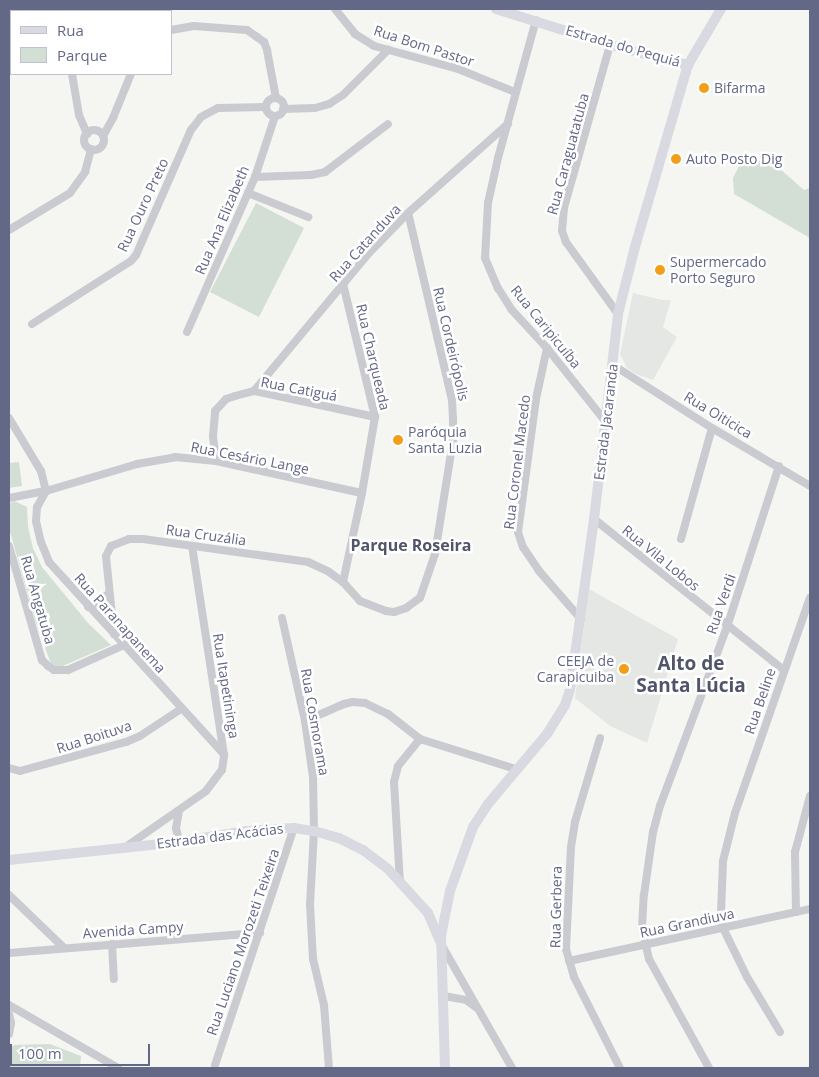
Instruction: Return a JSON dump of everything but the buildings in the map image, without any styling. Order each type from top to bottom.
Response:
[{"type":"main road","name":"Estrada do Pequiá","points":[[496,9],[536,20],[610,45],[688,65],[720,10]]},
{"type":"main road","name":"Estrada Jacaranda","points":[[441,944],[440,936],[450,891],[473,828],[488,804],[547,734],[565,705],[570,690],[594,519],[618,314],[635,247],[688,65]]},
{"type":"main road","name":"Estrada das Acácias","points":[[9,860],[179,841],[247,831],[294,828],[314,830],[339,838],[363,850],[400,883],[428,913],[441,944]]},
{"type":"main road","points":[[441,944],[445,1068]]},
{"type":"street","name":"Rua Bom Pastor","points":[[336,9],[355,34],[374,46],[458,69],[516,92]]},
{"type":"street","name":"Rua Caripicuíba","points":[[536,20],[488,203],[485,258],[498,288],[511,309],[548,348],[605,421]]},
{"type":"street","points":[[172,30],[194,26],[247,30],[257,36],[264,42],[267,50],[276,98],[281,101],[283,109],[281,114],[275,116],[268,113],[266,107],[268,102],[276,98]]},
{"type":"street","name":"Rua Caraguatatuba","points":[[610,45],[562,220],[562,231],[566,242],[618,314]]},
{"type":"street","points":[[283,109],[315,108],[328,104],[343,95],[388,50]]},
{"type":"street","points":[[72,75],[78,115],[86,134],[85,143],[91,150]]},
{"type":"street","points":[[91,150],[100,148],[103,136],[116,113],[131,75]]},
{"type":"street","name":"Rua Ouro Preto","points":[[32,324],[131,261],[136,255],[191,130],[201,117],[218,108],[266,107]]},
{"type":"street","name":"Rua Ana Elizabeth","points":[[187,332],[255,177],[275,116]]},
{"type":"street","points":[[255,177],[311,175],[325,172],[388,124]]},
{"type":"street","name":"Rua Catanduva","points":[[254,391],[368,254],[408,213],[508,124]]},
{"type":"street","points":[[86,134],[96,131],[103,136]]},
{"type":"street","points":[[9,230],[70,193],[85,172],[91,150]]},
{"type":"street","points":[[248,193],[308,217]]},
{"type":"street","name":"Rua Cordeirópolis","points":[[342,582],[354,597],[376,608],[394,612],[406,608],[420,598],[437,546],[453,440],[453,408],[408,213]]},
{"type":"street","name":"Rua Charqueada","points":[[342,582],[362,493],[375,417],[343,284]]},
{"type":"street","name":"Rua Coronel Macedo","points":[[548,348],[536,399],[518,532],[523,547],[539,571],[581,619]]},
{"type":"street","name":"Rua Oiticica","points":[[613,364],[712,428],[810,486]]},
{"type":"street","name":"Rua Catiguá","points":[[216,461],[213,436],[215,411],[226,399],[254,391],[375,417]]},
{"type":"street","points":[[9,418],[41,471],[46,491],[9,498]]},
{"type":"street","points":[[681,540],[712,428]]},
{"type":"street","name":"Rua Cesário Lange","points":[[46,491],[137,464],[163,459],[194,458],[216,461],[362,493]]},
{"type":"street","name":"Rua Verdi","points":[[644,944],[644,895],[651,841],[670,777],[727,627],[779,466]]},
{"type":"street","name":"Rua Paranapanema","points":[[46,491],[38,507],[36,521],[41,542],[49,562],[224,755]]},
{"type":"street","name":"Rua Vila Lobos","points":[[594,519],[727,627],[784,670]]},
{"type":"street","name":"Rua Cruzália","points":[[114,634],[106,556],[111,546],[117,542],[129,539],[143,539],[308,562],[329,572],[342,582]]},
{"type":"street","name":"Rua Angatuba","points":[[9,546],[42,660],[48,666],[54,670],[68,670],[124,645]]},
{"type":"street","name":"Rua Itapetininga","points":[[128,846],[214,784],[222,770],[224,755],[192,546]]},
{"type":"street","points":[[88,607],[109,594]]},
{"type":"street","name":"Rua Beline","points":[[723,928],[721,913],[723,861],[736,813],[810,598]]},
{"type":"street","name":"Rua Cosmorama","points":[[282,618],[306,722],[313,777],[314,830],[310,904],[313,959],[317,983],[324,1005],[329,1068]]},
{"type":"street","points":[[306,722],[344,704],[353,702],[365,703],[388,714],[420,738],[516,769]]},
{"type":"street","name":"Rua Boituva","points":[[9,768],[20,771],[126,742],[140,736],[181,709]]},
{"type":"street","points":[[400,883],[394,782],[398,766],[420,738]]},
{"type":"street","name":"Rua Gerbera","points":[[600,738],[575,822],[571,846],[565,923],[566,949],[574,977],[620,1068]]},
{"type":"street","points":[[796,912],[795,852],[810,796]]},
{"type":"street","points":[[179,811],[176,828],[179,841]]},
{"type":"street","name":"Rua Luciano Morozeti Teixeira","points":[[215,1065],[294,828]]},
{"type":"street","points":[[9,895],[63,947]]},
{"type":"street","name":"Rua Grandiuva","points":[[569,961],[810,909]]},
{"type":"street","points":[[723,928],[751,985],[780,1032]]},
{"type":"street","name":"Avenida Campy","points":[[9,953],[63,947],[260,933]]},
{"type":"street","points":[[112,944],[114,979]]},
{"type":"street","points":[[441,944],[512,1068]]},
{"type":"street","points":[[644,944],[655,972],[709,1068]]},
{"type":"street","points":[[444,996],[466,1000],[479,1010]]},
{"type":"street","points":[[9,1006],[118,1068]]},
{"type":"street","points":[[9,1014],[11,1023],[9,1034]]},
{"type":"shaded area","points":[[633,293],[662,300],[671,300],[663,327],[677,337],[653,380],[636,374],[627,368],[620,354]]},
{"type":"shaded area","name":"CEEJA de Carapicuiba","points":[[589,589],[678,639],[647,743],[610,726],[575,698]]},
{"type":"green space","points":[[745,154],[780,169],[804,190],[810,188],[810,238],[734,194],[733,178]]},
{"type":"green space","points":[[256,203],[304,228],[259,317],[210,292]]},
{"type":"green space","points":[[19,462],[22,486],[9,488],[9,463]]},
{"type":"green space","points":[[14,501],[27,507],[28,527],[33,548],[42,567],[88,623],[111,645],[58,668],[51,664],[35,620],[9,528],[9,504]]},
{"type":"green space","points":[[50,1044],[81,1056],[80,1068],[9,1068],[9,1049],[14,1045]]},
{"type":"place","name":"Bifarma","points":[[704,88]]},
{"type":"place","name":"Auto Posto Dig","points":[[676,159]]},
{"type":"place","name":"Supermercado Porto Seguro","points":[[660,270]]},
{"type":"place","name":"Paróquia Santa Luzia","points":[[398,440]]},
{"type":"place","name":"CEEJA de Carapicuiba","points":[[624,669]]},
{"type":"district","name":"Parque Roseira","points":[[411,545]]},
{"type":"district","name":"Alto de Santa Lúcia","points":[[691,675]]}]
